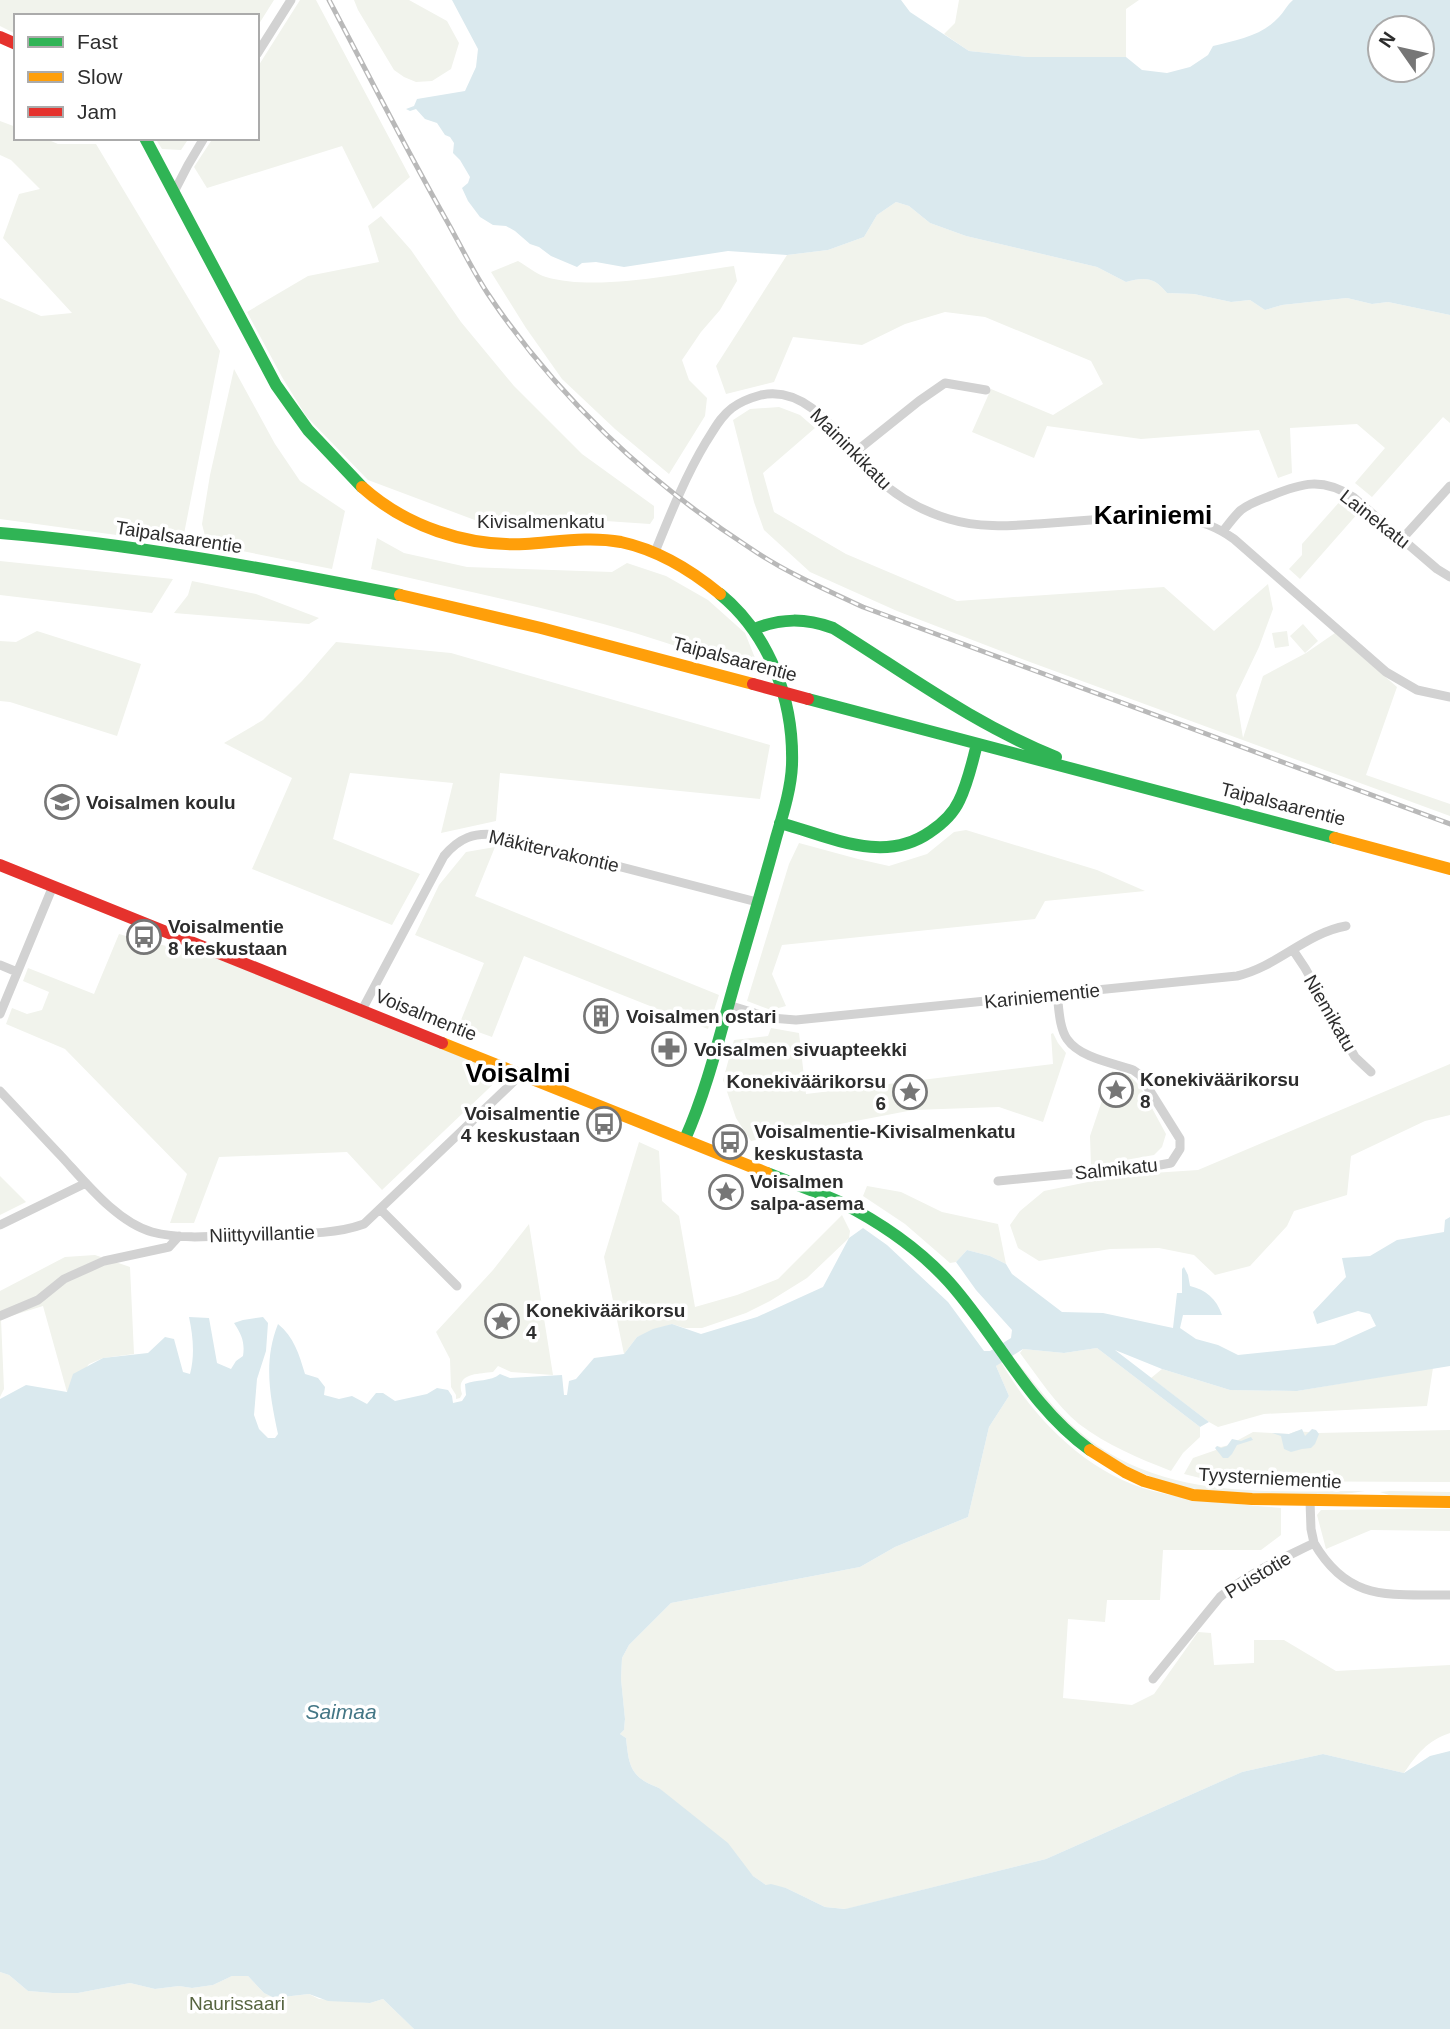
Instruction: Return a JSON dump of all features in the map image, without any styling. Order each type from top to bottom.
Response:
[{"type":"street","points":[[259,51],[291,0]]},
{"type":"street","name":"Kivisalmenkatu","points":[[146,140],[286,400],[317,441],[363,488],[385,505],[422,526],[472,541],[524,544],[587,538],[609,540],[655,552],[705,580],[722,594],[754,629],[774,666],[783,687],[788,710],[792,766],[780,823],[728,1005],[685,1139]]},
{"type":"street","points":[[174,192],[203,140]]},
{"type":"street","points":[[854,453],[945,383],[986,390]]},
{"type":"street","name":"Maininkikatu","points":[[655,552],[681,490],[723,416],[752,397],[776,394],[805,404],[817,413],[877,479],[931,514],[966,524],[1000,526],[1155,515],[1199,521],[1223,531],[1386,672],[1418,690],[1450,698]]},
{"type":"street","name":"Lainekatu","points":[[1223,531],[1237,513],[1251,504],[1296,486],[1315,483],[1342,490],[1353,497],[1450,577]]},
{"type":"street","points":[[1402,539],[1450,486]]},
{"type":"street","name":"Taipalsaarentie","points":[[0,533],[171,555],[370,590],[530,625],[1450,869]]},
{"type":"street","points":[[754,629],[789,619],[817,621],[833,628],[956,709],[1004,736],[1030,748],[1153,791]]},
{"type":"street","points":[[780,823],[863,846],[897,847],[914,841],[934,831],[958,803],[977,744]]},
{"type":"street","name":"Mäkitervakontie","points":[[362,1010],[444,856],[452,846],[473,835],[497,835],[757,902]]},
{"type":"street","name":"Voisalmentie","points":[[0,864],[841,1203],[892,1232],[936,1269],[965,1301],[992,1339]]},
{"type":"street","points":[[0,1014],[53,886]]},
{"type":"street","name":"Kariniementie","points":[[728,1005],[771,1018],[796,1020],[1237,976],[1253,973],[1267,966],[1319,934],[1346,926]]},
{"type":"street","name":"Niemikatu","points":[[1293,950],[1355,1057],[1371,1072]]},
{"type":"street","points":[[0,965],[17,972]]},
{"type":"street","name":"Salmikatu","points":[[998,1181],[1160,1165],[1171,1163],[1180,1149],[1180,1139],[1140,1075],[1084,1053],[1067,1039],[1057,994]]},
{"type":"street","name":"Niittyvillantie","points":[[0,1091],[104,1202],[148,1231],[179,1236],[346,1231],[364,1224],[509,1086],[518,1073]]},
{"type":"street","points":[[0,1225],[86,1183]]},
{"type":"street","points":[[380,1209],[457,1286]]},
{"type":"street","points":[[0,1316],[38,1300],[74,1274],[104,1261],[169,1247],[179,1236]]},
{"type":"street","name":"Tyysterniementie","points":[[992,1339],[1046,1412],[1063,1428],[1105,1461],[1165,1489],[1208,1497],[1450,1502]]},
{"type":"street","name":"Puistotie","points":[[1153,1679],[1225,1592],[1270,1563],[1314,1543],[1310,1501]]},
{"type":"street","points":[[1314,1543],[1329,1565],[1354,1586],[1366,1591],[1380,1594],[1450,1595]]},
{"type":"green space","points":[[0,0],[274,0],[259,24],[259,14],[14,14],[14,33],[0,26]]},
{"type":"green space","points":[[300,0],[316,0],[410,177],[373,209],[342,146],[207,188],[194,167],[212,140],[259,140],[259,65]]},
{"type":"green space","points":[[354,0],[409,0],[447,21],[459,43],[451,69],[432,81],[416,82],[394,70]]},
{"type":"green space","points":[[959,0],[1139,0],[1126,9],[1126,57],[1027,57],[969,51],[944,34],[955,23]]},
{"type":"green space","points":[[0,121],[14,126],[14,140],[96,144],[220,351],[182,544],[0,519],[0,298],[41,316],[72,313],[3,238],[19,194],[40,189],[11,160],[0,155]]},
{"type":"green space","points":[[156,140],[188,140],[181,150],[162,149]]},
{"type":"green space","points":[[896,202],[909,206],[930,223],[966,236],[1097,267],[1126,282],[1139,279],[1153,281],[1167,293],[1194,294],[1231,302],[1250,300],[1265,310],[1282,305],[1347,298],[1372,304],[1388,302],[1450,315],[1450,423],[1443,417],[1372,497],[1355,483],[1385,448],[1357,424],[1290,428],[1292,473],[1278,478],[1259,430],[1141,439],[1047,426],[1034,458],[972,432],[991,389],[1053,415],[1103,384],[1091,361],[985,317],[945,312],[905,324],[862,345],[793,337],[774,382],[726,394],[716,366],[787,255],[828,250],[864,237],[877,215]]},
{"type":"green space","points":[[381,216],[411,250],[461,322],[514,386],[582,454],[654,506],[654,518],[650,524],[591,520],[480,522],[368,480],[306,416],[247,312],[308,276],[379,262],[368,226]]},
{"type":"green space","points":[[518,261],[546,277],[589,283],[639,280],[734,266],[737,281],[720,310],[682,360],[689,380],[707,398],[705,416],[669,474],[615,429],[562,379],[491,272]]},
{"type":"green space","points":[[234,369],[275,444],[300,481],[345,511],[332,569],[207,544],[202,524]]},
{"type":"green space","points":[[779,407],[800,415],[815,428],[763,473],[774,512],[846,554],[957,601],[1164,587],[1214,631],[1268,584],[1273,609],[1259,647],[1236,695],[1243,738],[1263,676],[1306,653],[1335,633],[1397,687],[1366,775],[1450,804],[1450,816],[1030,662],[897,611],[810,572],[764,530],[733,420],[750,409]]},
{"type":"green space","points":[[1342,499],[1359,512],[1300,579],[1289,569],[1302,555],[1302,544]]},
{"type":"green space","points":[[377,538],[404,553],[467,567],[612,572],[627,563],[666,576],[708,600],[745,633],[761,673],[602,624],[371,569]]},
{"type":"green space","points":[[0,561],[173,579],[152,613],[0,595]]},
{"type":"green space","points":[[192,581],[256,594],[319,618],[309,624],[174,613],[188,595]]},
{"type":"green space","points":[[1303,624],[1318,641],[1305,653],[1290,636]]},
{"type":"green space","points":[[37,631],[141,664],[117,736],[0,701],[0,641],[16,642]]},
{"type":"green space","points":[[1287,631],[1289,646],[1275,648],[1272,633]]},
{"type":"green space","points":[[336,642],[451,653],[770,745],[760,799],[500,773],[496,821],[441,833],[453,783],[350,773],[333,839],[420,874],[392,925],[252,869],[292,778],[224,743],[263,720]]},
{"type":"green space","points":[[966,830],[1097,870],[1145,891],[1045,901],[1035,919],[782,945],[772,974],[786,1006],[771,1010],[747,1001],[789,864],[799,843],[889,866],[927,854],[954,832]]},
{"type":"green space","points":[[495,847],[475,896],[719,995],[708,1029],[524,956],[492,1037],[459,1025],[484,963],[415,935],[439,885],[466,852]]},
{"type":"green space","points":[[119,934],[155,944],[195,950],[506,1072],[382,1190],[347,1152],[219,1157],[194,1223],[170,1223],[187,1174],[65,1049],[6,1024],[12,1008],[27,1014],[42,1010],[49,992],[23,981],[28,968],[94,994]]},
{"type":"green space","points":[[771,1028],[799,1033],[806,1094],[1053,1064],[1053,1033],[1066,1053],[1043,1122],[999,1107],[913,1110],[751,1141],[736,1118],[723,1080],[734,1040],[768,1036]]},
{"type":"green space","points":[[1450,1064],[1450,1115],[1425,1121],[1351,1156],[1347,1195],[1294,1211],[1287,1226],[1250,1266],[1215,1275],[1194,1255],[1159,1248],[1110,1249],[1039,1261],[1018,1248],[1010,1225],[1020,1211],[1044,1191],[1122,1175],[1198,1170]]},
{"type":"green space","points":[[1112,1071],[1129,1075],[1140,1086],[1166,1134],[1162,1147],[1154,1155],[1091,1166],[1090,1136]]},
{"type":"green space","points":[[639,1142],[659,1151],[662,1201],[679,1216],[695,1307],[778,1279],[842,1215],[850,1231],[849,1238],[807,1278],[770,1301],[746,1313],[702,1328],[685,1328],[672,1324],[637,1337],[624,1354],[604,1257]]},
{"type":"green space","points":[[0,1176],[26,1202],[0,1215]]},
{"type":"green space","points":[[867,1186],[901,1192],[942,1212],[998,1224],[1006,1264],[990,1256],[967,1250],[956,1262],[950,1263],[905,1224],[863,1196]]},
{"type":"green space","points":[[529,1224],[553,1375],[511,1372],[498,1366],[493,1372],[465,1378],[461,1387],[462,1394],[456,1399],[451,1387],[450,1359],[436,1332],[493,1270]]},
{"type":"green space","points":[[95,1255],[130,1267],[134,1354],[103,1358],[89,1364],[67,1392],[43,1306],[1,1319],[4,1389],[0,1397],[0,1291],[65,1257]]},
{"type":"green space","points":[[1097,1348],[1200,1427],[1200,1437],[1183,1453],[1171,1471],[1112,1445],[1079,1424],[1055,1400],[1020,1353],[1023,1349],[1064,1353]]},
{"type":"green space","points":[[1001,1362],[1046,1423],[1065,1442],[1106,1472],[1129,1483],[1169,1495],[1281,1508],[1281,1535],[1261,1550],[1163,1550],[1160,1600],[1107,1600],[1105,1622],[1068,1619],[1063,1698],[1132,1705],[1154,1694],[1198,1632],[1211,1633],[1214,1665],[1254,1663],[1254,1640],[1284,1640],[1336,1671],[1450,1665],[1450,1733],[1423,1749],[1404,1773],[1323,1754],[1242,1772],[1046,1859],[846,1909],[825,1907],[786,1888],[766,1885],[753,1876],[659,1788],[642,1779],[633,1769],[626,1738],[620,1734],[624,1730],[625,1719],[622,1658],[629,1645],[671,1603],[860,1567],[895,1547],[968,1517],[989,1427],[1009,1396],[996,1366]]},
{"type":"green space","points":[[1018,1363],[1077,1430],[1118,1458],[1151,1472],[1220,1488],[1257,1491],[1365,1491],[1315,1495],[1228,1493],[1194,1489],[1152,1477],[1113,1458],[1077,1433],[1043,1399],[1015,1365]]},
{"type":"green space","points":[[1433,1368],[1427,1406],[1264,1414],[1218,1427],[1151,1378],[1162,1369],[1230,1390],[1297,1391]]},
{"type":"green space","points":[[1450,1430],[1450,1482],[1212,1481],[1184,1474],[1193,1458],[1216,1450],[1217,1446],[1229,1445],[1253,1432],[1289,1434],[1297,1431],[1318,1433]]},
{"type":"green space","points":[[1380,1492],[1450,1492],[1450,1496],[1389,1495]]},
{"type":"green space","points":[[1450,1509],[1450,1531],[1371,1530],[1326,1549],[1317,1515],[1321,1510]]},
{"type":"green space","name":"Naurissaari","points":[[0,1972],[9,1975],[28,1991],[53,1993],[78,1993],[130,1983],[155,1989],[179,1986],[192,1988],[213,1985],[232,1976],[248,1976],[264,1993],[274,1998],[309,1994],[319,1999],[370,2003],[383,1999],[414,2029],[0,2029]]},
{"type":"water","points":[[452,0],[901,0],[910,12],[969,51],[1027,57],[1126,57],[1142,70],[1167,73],[1190,67],[1208,55],[1213,46],[1265,29],[1293,0],[1450,0],[1450,315],[1388,302],[1372,304],[1347,298],[1282,305],[1265,310],[1250,300],[1231,302],[1194,294],[1167,293],[1153,281],[1139,279],[1126,282],[1097,267],[966,236],[930,223],[909,206],[896,202],[877,215],[864,237],[828,250],[787,255],[728,251],[624,267],[596,262],[582,263],[577,267],[530,244],[506,226],[493,225],[480,217],[462,188],[470,177],[453,153],[454,143],[450,137],[445,135],[437,123],[425,119],[416,109],[406,109],[414,106],[417,99],[465,91],[476,67],[478,49]]},
{"type":"water","name":"Saimaa","points":[[1450,1217],[1450,1366],[1297,1391],[1230,1390],[1162,1369],[1115,1350],[1209,1422],[1200,1427],[1097,1348],[1064,1353],[1023,1349],[996,1366],[1009,1396],[989,1427],[968,1517],[895,1547],[860,1567],[671,1603],[629,1645],[622,1658],[625,1719],[624,1730],[620,1734],[626,1738],[630,1763],[637,1775],[659,1788],[728,1843],[753,1876],[766,1885],[786,1888],[825,1907],[845,1909],[1046,1859],[1242,1772],[1323,1754],[1404,1773],[1430,1756],[1450,1751],[1450,2029],[414,2029],[383,1999],[370,2003],[328,2001],[309,1994],[274,1998],[264,1993],[248,1976],[232,1976],[213,1985],[192,1988],[179,1986],[155,1989],[130,1983],[78,1993],[53,1993],[28,1991],[9,1975],[0,1972],[0,1399],[26,1385],[67,1392],[73,1374],[103,1358],[148,1353],[165,1337],[174,1339],[183,1372],[190,1374],[193,1345],[189,1317],[209,1318],[217,1363],[231,1369],[243,1356],[244,1351],[242,1339],[234,1323],[263,1317],[268,1323],[266,1351],[257,1379],[254,1415],[259,1429],[268,1438],[275,1438],[278,1434],[269,1365],[278,1324],[292,1340],[305,1374],[318,1378],[325,1387],[324,1395],[339,1399],[352,1396],[367,1404],[376,1393],[383,1393],[395,1401],[427,1394],[437,1388],[448,1390],[453,1403],[462,1401],[466,1395],[465,1384],[500,1374],[510,1378],[562,1375],[564,1395],[567,1395],[569,1381],[576,1379],[594,1358],[624,1354],[637,1337],[653,1329],[672,1324],[701,1334],[757,1317],[823,1287],[849,1238],[863,1228],[887,1245],[948,1302],[984,1351],[990,1351],[1011,1338],[1012,1330],[976,1290],[956,1262],[967,1250],[990,1256],[1006,1264],[1012,1274],[1062,1312],[1103,1313],[1173,1328],[1177,1293],[1182,1293],[1184,1267],[1190,1286],[1210,1296],[1222,1315],[1183,1315],[1180,1328],[1196,1339],[1218,1345],[1238,1355],[1334,1345],[1376,1326],[1370,1314],[1358,1311],[1317,1324],[1313,1312],[1346,1277],[1342,1258],[1370,1256],[1397,1240],[1444,1232],[1445,1220]]},
{"type":"water","points":[[1302,1429],[1305,1436],[1312,1429],[1316,1430],[1319,1434],[1315,1444],[1311,1448],[1291,1452],[1284,1449],[1281,1436],[1272,1433],[1289,1434]]},
{"type":"water","points":[[1251,1437],[1253,1440],[1237,1445],[1228,1458],[1223,1458],[1215,1448],[1227,1446],[1232,1439],[1241,1441]]},
{"type":"railway","points":[[329,0],[471,266],[515,331],[543,367],[606,435],[640,466],[712,522],[777,565],[863,607],[1450,824]]},
{"type":"traffic: fast","points":[[146,140],[276,385],[308,430],[362,487]]},
{"type":"traffic: fast","points":[[0,533],[201,558],[400,595]]},
{"type":"traffic: fast","points":[[685,1139],[716,1051],[784,811],[792,765],[789,717],[776,671],[753,629],[738,610],[720,594]]},
{"type":"traffic: fast","points":[[754,629],[794,621],[813,622],[833,628],[969,714],[1056,757]]},
{"type":"traffic: fast","points":[[808,699],[1335,838]]},
{"type":"traffic: fast","points":[[780,823],[856,845],[894,846],[912,842],[934,829],[954,810],[970,773],[977,744]]},
{"type":"traffic: fast","points":[[767,1173],[857,1211],[926,1259],[967,1303],[1049,1413],[1090,1450]]},
{"type":"traffic: slow","points":[[362,487],[397,513],[459,538],[503,544],[597,540],[635,546],[674,562],[720,594]]},
{"type":"traffic: slow","points":[[400,595],[541,628],[753,684]]},
{"type":"traffic: slow","points":[[1335,838],[1450,869]]},
{"type":"traffic: slow","points":[[442,1043],[767,1173]]},
{"type":"traffic: slow","points":[[1090,1450],[1144,1481],[1193,1495],[1252,1499],[1450,1502]]},
{"type":"traffic: jam","points":[[0,37],[14,43]]},
{"type":"traffic: jam","points":[[753,684],[808,699]]},
{"type":"traffic: jam","points":[[0,865],[442,1043]]},
{"type":"place","name":"Voisalmen koulu","points":[[62,802]]},
{"type":"place","name":"Voisalmentie 8 keskustaan","points":[[144,937]]},
{"type":"place","name":"Voisalmen ostari","points":[[601,1016]]},
{"type":"place","name":"Voisalmen sivuapteekki","points":[[669,1049]]},
{"type":"place","name":"Konekiväärikorsu 8","points":[[1116,1090]]},
{"type":"place","name":"Konekiväärikorsu 6","points":[[910,1092]]},
{"type":"place","name":"Voisalmentie 4 keskustaan","points":[[604,1124]]},
{"type":"place","name":"Voisalmentie-Kivisalmenkatu keskustasta","points":[[730,1142]]},
{"type":"place","name":"Voisalmen salpa-asema","points":[[726,1192]]},
{"type":"place","name":"Konekiväärikorsu 4","points":[[502,1321]]},
{"type":"district","name":"Kariniemi","points":[[1153,515]]},
{"type":"district","name":"Voisalmi","points":[[518,1073]]}]
